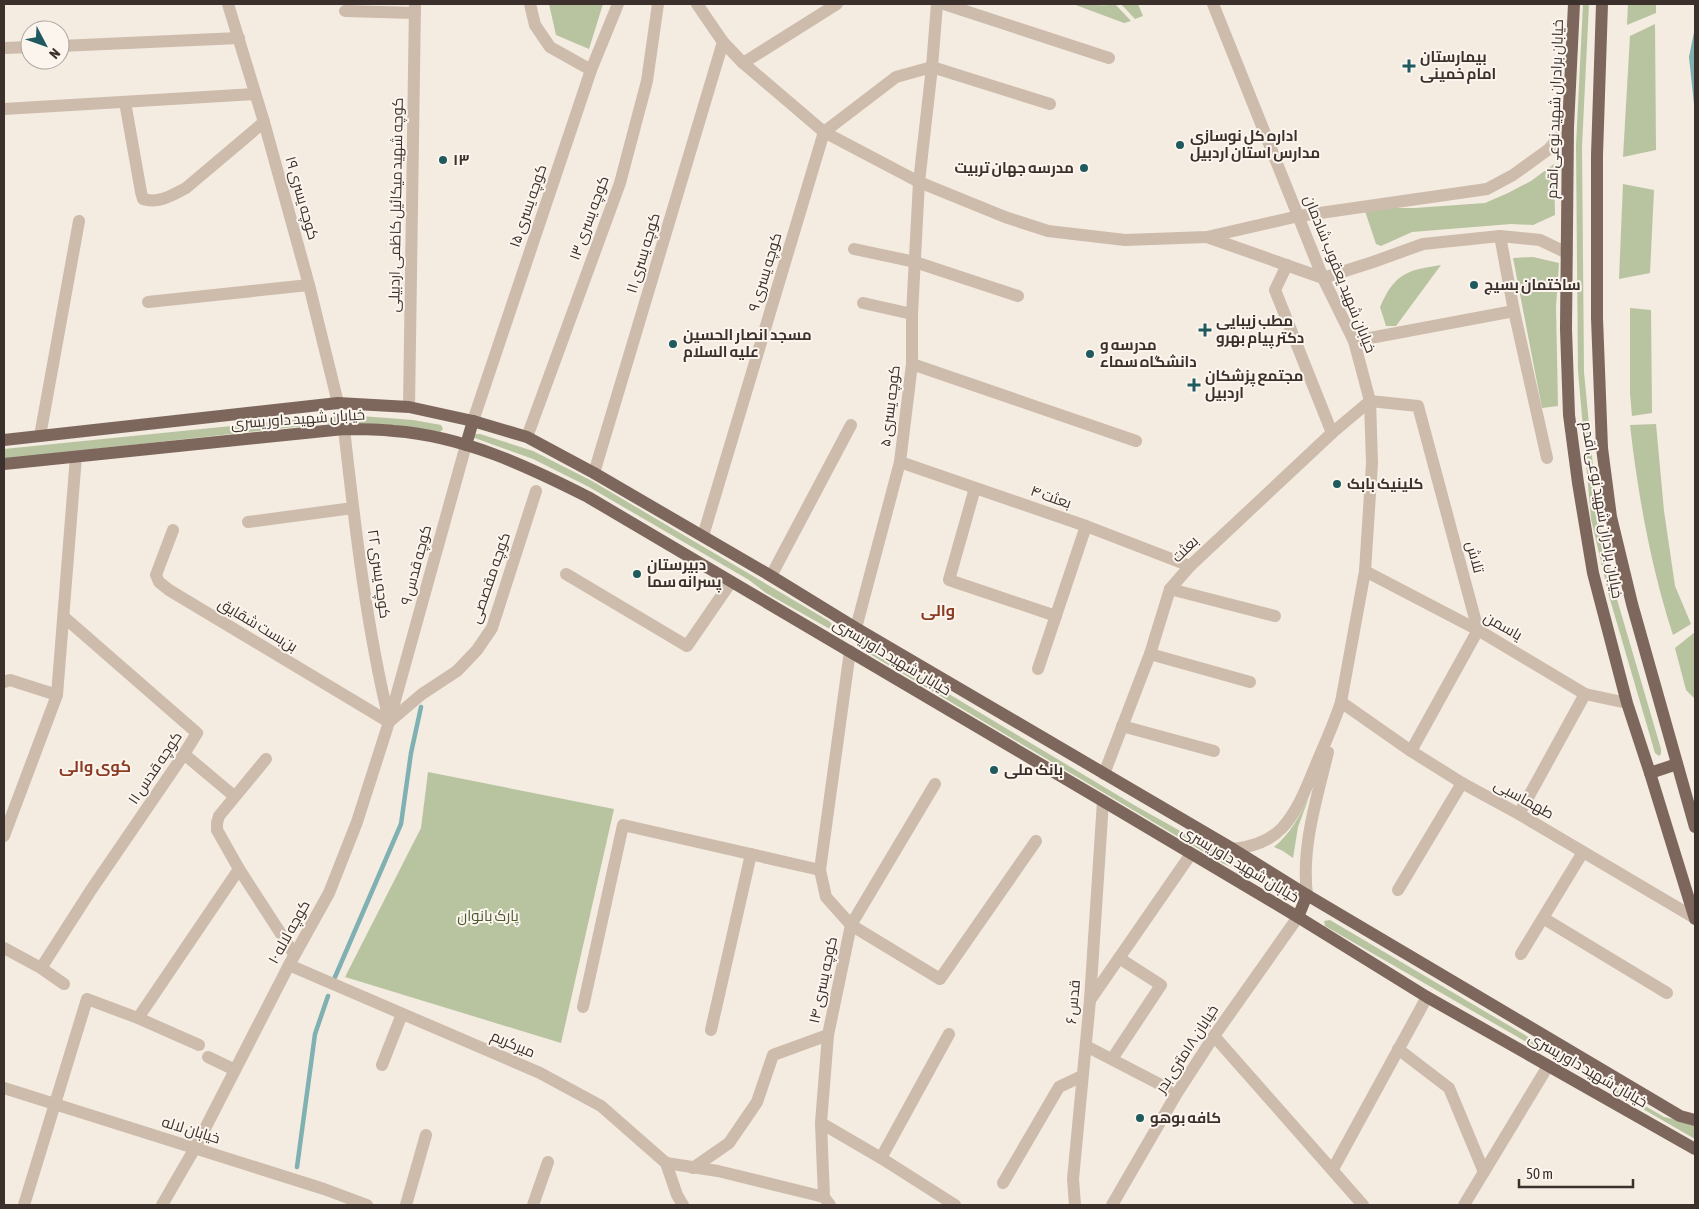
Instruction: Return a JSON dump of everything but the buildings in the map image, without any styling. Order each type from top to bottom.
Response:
[{"type":"main road","name":"خیابان برادران شهید نوعی‌اقدم","points":[[1574,4],[1568,127],[1566,329],[1569,416],[1593,573],[1627,703],[1695,919]]},
{"type":"main road","name":"خیابان برادران شهید نوعی‌اقدم","points":[[1602,4],[1598,155],[1597,318],[1602,448],[1613,527],[1632,604],[1695,827]]},
{"type":"main road","name":"خیابان شهید داور یسری","points":[[4,440],[338,403],[409,407],[473,421],[528,437],[594,473],[771,576],[1680,1116],[1695,1120]]},
{"type":"main road","points":[[466,445],[473,421]]},
{"type":"main road","name":"خیابان شهید داور یسری","points":[[4,464],[344,429],[395,431],[435,437],[466,445],[519,463],[588,497],[1298,917],[1427,997],[1695,1149]]},
{"type":"main road","points":[[850,651],[856,628]]},
{"type":"main road","points":[[1650,773],[1677,764]]},
{"type":"main road","points":[[1298,917],[1307,895]]},
{"type":"street","name":"کوچه یسری ۱۹","points":[[228,4],[264,122],[309,285],[338,403]]},
{"type":"street","points":[[530,4],[536,25],[550,47],[591,70]]},
{"type":"street","name":"کوچه یسری ۱۵","points":[[473,421],[591,70],[618,4]]},
{"type":"street","name":"کوچه یسری ۱۳","points":[[528,437],[620,183],[647,81],[658,4]]},
{"type":"street","points":[[696,4],[724,42],[743,63],[824,132],[919,182],[1004,217],[1048,231],[1125,240],[1207,237],[1299,216],[1487,189],[1513,175],[1549,148],[1568,127]]},
{"type":"street","points":[[743,63],[837,4]]},
{"type":"street","name":"کوچه یسری ۵","points":[[856,628],[900,462],[912,364],[912,314],[919,182],[937,4]]},
{"type":"street","points":[[944,4],[1109,58]]},
{"type":"street","name":"خیابان شهید یعقوب شادمان","points":[[1214,4],[1322,278],[1354,341],[1370,401],[1372,464],[1365,571],[1342,702],[1298,805],[1282,829],[1268,840],[1251,847],[1233,849]]},
{"type":"street","points":[[345,11],[415,8]]},
{"type":"street","name":"کوچه شهید میکائیل کاظمی اردبیلی","points":[[409,407],[415,8]]},
{"type":"street","points":[[70,46],[238,38]]},
{"type":"street","name":"کوچه یسری ۱۱","points":[[594,473],[724,42]]},
{"type":"street","points":[[4,48],[20,47]]},
{"type":"street","points":[[824,132],[896,77],[932,66],[1050,104]]},
{"type":"street","points":[[4,109],[255,94]]},
{"type":"street","points":[[125,102],[141,192],[143,199],[151,202],[171,196],[186,188],[264,122]]},
{"type":"street","name":"کوچه یسری ۹","points":[[703,536],[824,132]]},
{"type":"street","points":[[40,436],[79,221]]},
{"type":"street","points":[[1207,237],[1322,278],[1423,244],[1500,236],[1540,240],[1568,253]]},
{"type":"street","points":[[1500,236],[1514,311],[1547,458]]},
{"type":"street","points":[[854,249],[915,262],[1018,296]]},
{"type":"street","points":[[1287,265],[1275,290],[1332,433]]},
{"type":"street","points":[[148,302],[309,285]]},
{"type":"street","points":[[863,303],[912,314]]},
{"type":"street","points":[[1354,341],[1514,311]]},
{"type":"street","points":[[912,364],[1136,442]]},
{"type":"street","name":"بعثت","points":[[1104,774],[1150,654],[1170,589],[1190,566],[1332,433],[1370,401]]},
{"type":"street","name":"تلاش","points":[[1370,401],[1418,406],[1478,630]]},
{"type":"street","points":[[771,576],[851,425]]},
{"type":"street","name":"کوچه یسری ۲۲","points":[[344,429],[353,508],[376,666],[389,722]]},
{"type":"street","name":"کوچه قدس ۹","points":[[389,722],[466,445]]},
{"type":"street","points":[[4,836],[57,695],[76,456]]},
{"type":"street","name":"بعثت ۴","points":[[900,462],[1086,526],[1190,566]]},
{"type":"street","points":[[975,488],[948,580],[1056,616]]},
{"type":"street","name":"کوچه مقصصی","points":[[389,722],[422,694],[457,671],[477,650],[492,628],[536,491]]},
{"type":"street","points":[[248,522],[353,508]]},
{"type":"street","points":[[1038,669],[1086,526]]},
{"type":"street","name":"بن‌بست شقایق","points":[[173,530],[156,575],[164,586],[389,722]]},
{"type":"street","name":"یاسمن","points":[[1365,571],[1478,630],[1585,694],[1627,703]]},
{"type":"street","points":[[566,574],[687,646],[731,582]]},
{"type":"street","points":[[1170,589],[1275,616]]},
{"type":"street","name":"کوچه قدس ۱۱","points":[[41,968],[197,733],[64,617]]},
{"type":"street","points":[[1412,751],[1478,630]]},
{"type":"street","name":"کوچه یسری ۱۴","points":[[827,1201],[821,1123],[828,1035],[851,925],[826,897],[820,870],[850,651]]},
{"type":"street","points":[[1150,654],[1250,682]]},
{"type":"street","points":[[4,682],[10,680],[57,695]]},
{"type":"street","points":[[1520,814],[1585,694]]},
{"type":"street","name":"طهماسبی","points":[[1342,702],[1462,783],[1520,814],[1695,919]]},
{"type":"street","name":"خیابان شهید یعقوب شادمان","points":[[1307,895],[1305,874],[1312,820],[1336,718]]},
{"type":"street","name":"کوچه لاله ۱۰","points":[[162,1205],[195,1148],[292,960],[329,893],[357,822],[389,722]]},
{"type":"street","points":[[1122,726],[1214,751]]},
{"type":"street","points":[[184,754],[234,796]]},
{"type":"street","points":[[266,758],[219,816],[217,830],[292,960]]},
{"type":"street","points":[[1398,890],[1462,783]]},
{"type":"street","points":[[935,784],[851,925],[940,979],[1036,841]]},
{"type":"street","name":"قدس ۶","points":[[1075,1205],[1073,1179],[1090,1000],[1103,801]]},
{"type":"street","points":[[583,1007],[623,825],[820,870]]},
{"type":"street","points":[[1521,954],[1583,852]]},
{"type":"street","points":[[711,1030],[751,854]]},
{"type":"street","points":[[1090,1000],[1191,854]]},
{"type":"street","points":[[138,1018],[240,869]]},
{"type":"street","name":"خیابان ۱۸متری بدر","points":[[1112,1205],[1177,1093],[1214,1036],[1298,917]]},
{"type":"street","points":[[1543,918],[1667,993]]},
{"type":"street","points":[[4,948],[41,968],[64,984]]},
{"type":"street","points":[[1112,1059],[1160,985],[1119,958]]},
{"type":"street","name":"میرکریم","points":[[292,960],[402,1014],[540,1073],[601,1106],[666,1163],[677,1195],[683,1205]]},
{"type":"street","points":[[1333,1169],[1427,997]]},
{"type":"street","points":[[24,1205],[87,999],[138,1018],[199,1045]]},
{"type":"street","points":[[382,1065],[402,1014]]},
{"type":"street","points":[[881,1158],[949,1034]]},
{"type":"street","points":[[693,1168],[729,1143],[758,1102],[773,1055],[828,1035]]},
{"type":"street","points":[[1214,1036],[1363,1205]]},
{"type":"street","points":[[1086,1046],[1167,1088]]},
{"type":"street","points":[[1398,1049],[1449,1088],[1484,1172]]},
{"type":"street","points":[[208,1057],[235,1070]]},
{"type":"street","points":[[1464,1205],[1548,1066]]},
{"type":"street","points":[[1003,1183],[1059,1087],[1082,1076]]},
{"type":"street","name":"خیابان لاله","points":[[4,1088],[324,1189],[367,1205]]},
{"type":"street","points":[[821,1123],[955,1205]]},
{"type":"street","points":[[406,1205],[426,1136]]},
{"type":"street","points":[[533,1205],[548,1162]]},
{"type":"street","points":[[666,1163],[718,1171],[827,1201]]},
{"type":"green space","points":[[549,4],[603,4],[589,49],[556,35]]},
{"type":"green space","points":[[1073,4],[1115,4],[1131,21],[1124,23]]},
{"type":"green space","points":[[1121,4],[1138,4],[1143,16],[1135,19]]},
{"type":"green space","points":[[1583,4],[1589,4],[1582,146],[1584,372],[1598,519],[1616,596],[1661,749],[1659,756],[1655,753],[1609,596],[1591,519],[1578,371],[1576,145]]},
{"type":"green space","points":[[1628,4],[1656,4],[1656,13],[1627,25]]},
{"type":"green space","points":[[1655,24],[1656,150],[1623,157],[1630,36]]},
{"type":"green space","points":[[1554,164],[1555,215],[1533,225],[1511,224],[1412,232],[1381,246],[1376,244],[1364,208],[1415,208],[1485,203],[1531,181]]},
{"type":"green space","points":[[1623,184],[1654,190],[1650,273],[1619,279]]},
{"type":"green space","points":[[1533,257],[1559,263],[1556,307],[1558,406],[1542,408],[1513,258]]},
{"type":"green space","points":[[1441,265],[1396,326],[1386,326],[1380,307],[1385,296],[1396,281],[1410,272]]},
{"type":"green space","points":[[1630,308],[1651,310],[1652,413],[1632,416],[1630,393]]},
{"type":"green space","points":[[361,416],[413,420],[441,425],[443,429],[440,432],[382,425],[323,424],[4,459],[4,449],[320,417]]},
{"type":"green space","points":[[1656,424],[1664,511],[1675,586],[1691,624],[1673,635],[1646,531],[1630,425]]},
{"type":"green space","points":[[474,434],[480,434],[533,451],[592,481],[829,621],[834,626],[833,629],[766,593],[749,580],[589,487],[533,459],[472,437]]},
{"type":"green space","points":[[1695,632],[1695,699],[1686,690],[1675,648]]},
{"type":"green space","points":[[864,643],[1134,805],[1283,891],[1281,894],[1235,868],[1224,864],[863,650],[859,644]]},
{"type":"green space","name":"پارک بانوان","points":[[428,772],[614,809],[561,1043],[345,977],[421,828]]},
{"type":"green space","points":[[1309,797],[1298,827],[1293,858],[1274,847],[1290,830]]},
{"type":"green space","points":[[1330,920],[1664,1117],[1695,1124],[1695,1139],[1325,926],[1324,921]]},
{"type":"water","points":[[1695,27],[1695,114],[1689,57]]},
{"type":"waterway","points":[[335,977],[401,824],[411,753],[421,707]]},
{"type":"waterway","points":[[297,1167],[315,1034],[328,996]]},
{"type":"place","name":"بیمارستان امام خمینی","points":[[1409,66]]},
{"type":"place","name":"اداره کل نوسازی مدارس استان اردبیل","points":[[1180,145]]},
{"type":"place","name":"۱۳","points":[[443,160]]},
{"type":"place","name":"مدرسه جهان تربیت","points":[[1084,168]]},
{"type":"place","name":"ساختمان بسیج","points":[[1474,285]]},
{"type":"place","name":"مطب زیبایی دکتر پیام بهرو","points":[[1205,330]]},
{"type":"place","name":"مسجد انصار الحسین علیه السلام","points":[[673,344]]},
{"type":"place","name":"مدرسه و دانشگاه سماء","points":[[1090,354]]},
{"type":"place","name":"مجتمع پزشکان اردبیل","points":[[1194,385]]},
{"type":"place","name":"کلینیک بابک","points":[[1337,484]]},
{"type":"place","name":"دبیرستان پسرانه سما","points":[[637,574]]},
{"type":"place","name":"بانک ملی","points":[[994,770]]},
{"type":"place","name":"کافه بوهو","points":[[1140,1118]]},
{"type":"district","name":"والی","points":[[938,610]]},
{"type":"district","name":"کوی والی","points":[[95,766]]}]
